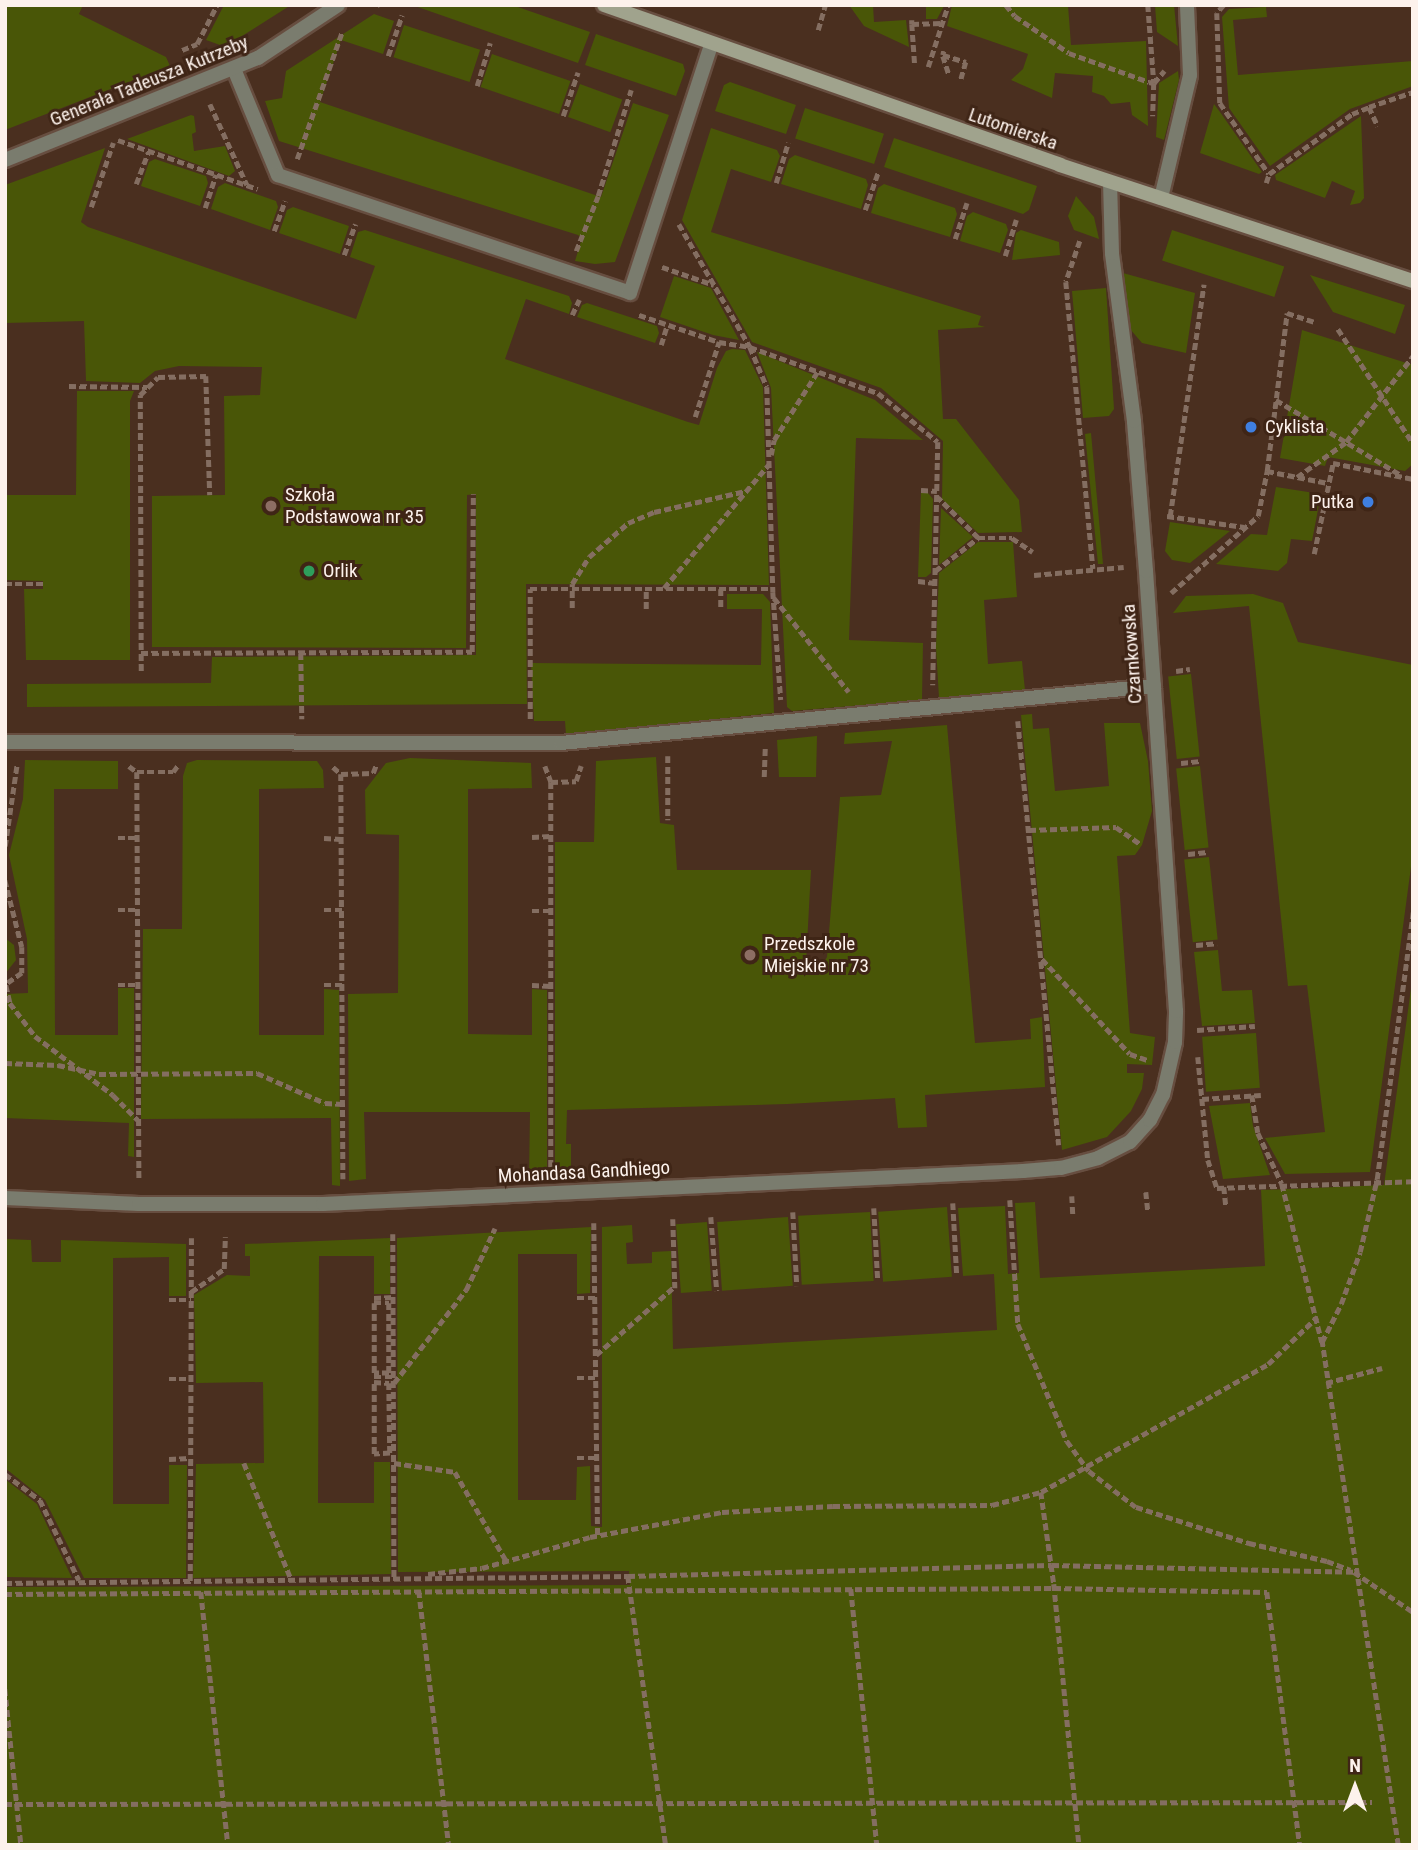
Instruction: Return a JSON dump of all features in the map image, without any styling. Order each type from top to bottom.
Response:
[{"type":"main road","name":"Lutomierska","points":[[604,5],[711,45],[1413,281]]},
{"type":"street","name":"Generała Tadeusza Kutrzeby","points":[[5,160],[258,58],[338,5]]},
{"type":"street","points":[[1161,198],[1190,75],[1187,5]]},
{"type":"street","points":[[234,68],[278,175],[630,293],[711,45]]},
{"type":"street","name":"Czarnkowska","points":[[1110,181],[1112,253],[1134,421],[1175,1011],[1171,1066],[1163,1095],[1150,1120]]},
{"type":"street","points":[[11,742],[531,744],[1154,687]]},
{"type":"street","name":"Mohandasa Gandhiego","points":[[5,1198],[139,1204],[344,1203],[1061,1167],[1098,1158],[1130,1142],[1150,1120]]},
{"type":"path","points":[[182,50],[197,44],[218,5]]},
{"type":"path","points":[[818,30],[825,5]]},
{"type":"path","points":[[928,67],[948,5]]},
{"type":"path","points":[[1006,5],[1015,16],[1069,53],[1154,83]]},
{"type":"path","points":[[1149,5],[1154,83],[1152,130]]},
{"type":"path","points":[[1224,5],[1217,13],[1220,103],[1269,174]]},
{"type":"path","points":[[387,56],[402,15]]},
{"type":"path","points":[[915,63],[912,22],[942,23]]},
{"type":"path","points":[[274,231],[292,180],[300,146],[342,31]]},
{"type":"path","points":[[477,86],[490,43]]},
{"type":"path","points":[[949,74],[944,53],[966,62],[961,79]]},
{"type":"path","points":[[563,116],[578,72]]},
{"type":"path","points":[[572,315],[580,296],[563,290],[598,196],[631,90]]},
{"type":"path","points":[[1266,183],[1269,174],[1352,114],[1413,93]]},
{"type":"path","points":[[209,103],[248,186]]},
{"type":"path","points":[[1369,107],[1378,126]]},
{"type":"path","points":[[91,207],[114,139],[263,191]]},
{"type":"path","points":[[776,183],[788,144]]},
{"type":"path","points":[[136,184],[148,152]]},
{"type":"path","points":[[865,211],[877,173]]},
{"type":"path","points":[[205,208],[216,175]]},
{"type":"path","points":[[274,195],[297,203]]},
{"type":"path","points":[[663,196],[750,347],[767,387],[773,597],[782,722]]},
{"type":"path","points":[[955,239],[967,203]]},
{"type":"path","points":[[344,219],[368,227]]},
{"type":"path","points":[[1005,257],[1016,220]]},
{"type":"path","points":[[344,255],[355,223]]},
{"type":"path","points":[[1080,241],[1066,282],[1093,569]]},
{"type":"path","points":[[641,260],[714,285]]},
{"type":"path","points":[[1170,516],[1204,284]]},
{"type":"path","points":[[630,313],[719,342],[750,347],[878,393],[938,442],[932,708]]},
{"type":"path","points":[[1189,576],[1258,516],[1267,471],[1287,313],[1314,322]]},
{"type":"path","points":[[660,345],[667,325]]},
{"type":"path","points":[[1338,329],[1413,443]]},
{"type":"path","points":[[695,417],[719,342]]},
{"type":"path","points":[[1297,477],[1346,442],[1413,356]]},
{"type":"path","points":[[664,589],[769,463],[774,440],[818,371]]},
{"type":"path","points":[[141,671],[140,394],[158,377],[206,376],[210,495]]},
{"type":"path","points":[[69,386],[148,387]]},
{"type":"path","points":[[1276,400],[1410,479]]},
{"type":"path","points":[[1314,554],[1333,463],[1410,479]]},
{"type":"path","points":[[1267,471],[1328,483]]},
{"type":"path","points":[[921,490],[937,491]]},
{"type":"path","points":[[572,608],[572,589],[589,557],[628,523],[654,512],[747,491]]},
{"type":"path","points":[[141,653],[472,652],[473,494]]},
{"type":"path","points":[[937,498],[978,538]]},
{"type":"path","points":[[1141,512],[1245,527]]},
{"type":"path","points":[[935,571],[978,538],[1012,538],[1032,552]]},
{"type":"path","points":[[1034,575],[1145,565]]},
{"type":"path","points":[[918,581],[935,583]]},
{"type":"path","points":[[5,584],[43,584]]},
{"type":"path","points":[[531,744],[530,589],[773,589]]},
{"type":"path","points":[[646,589],[646,609]]},
{"type":"path","points":[[722,589],[722,609]]},
{"type":"path","points":[[773,597],[866,714]]},
{"type":"path","points":[[301,653],[302,706]]},
{"type":"path","points":[[1016,699],[1061,1167]]},
{"type":"path","points":[[764,777],[765,735]]},
{"type":"path","points":[[5,846],[11,742]]},
{"type":"path","points":[[668,745],[668,820]]},
{"type":"path","points":[[137,772],[139,1204]]},
{"type":"path","points":[[341,774],[344,1203]]},
{"type":"path","points":[[551,782],[551,1193]]},
{"type":"path","points":[[1029,830],[1116,827],[1142,845],[1165,855],[1208,852]]},
{"type":"path","points":[[532,837],[551,836]]},
{"type":"path","points":[[118,838],[137,838]]},
{"type":"path","points":[[324,838],[341,839]]},
{"type":"path","points":[[5,880],[8,912],[22,947],[22,973],[5,985],[10,1003],[35,1036],[113,1095],[138,1121]]},
{"type":"path","points":[[118,910],[137,910]]},
{"type":"path","points":[[324,910],[342,910]]},
{"type":"path","points":[[532,911],[551,911]]},
{"type":"path","points":[[1322,1342],[1341,1304],[1360,1252],[1377,1180],[1413,912]]},
{"type":"path","points":[[1188,946],[1217,943]]},
{"type":"path","points":[[1041,958],[1130,1055],[1200,1073]]},
{"type":"path","points":[[118,985],[138,985]]},
{"type":"path","points":[[324,985],[342,985]]},
{"type":"path","points":[[532,985],[551,986]]},
{"type":"path","points":[[1196,1030],[1255,1026]]},
{"type":"path","points":[[5,1063],[58,1065],[99,1074],[257,1073],[325,1103],[343,1104]]},
{"type":"path","points":[[1252,1095],[1258,1133],[1282,1184],[1318,1317],[1354,1572],[1398,1845]]},
{"type":"path","points":[[1202,1099],[1261,1095]]},
{"type":"path","points":[[1217,1188],[1377,1180],[1413,1181]]},
{"type":"path","points":[[1224,1187],[1226,1207]]},
{"type":"path","points":[[1146,1192],[1148,1212]]},
{"type":"path","points":[[1072,1196],[1073,1216]]},
{"type":"path","points":[[1010,1200],[1018,1324],[1067,1441],[1086,1467],[1136,1507],[1249,1544],[1327,1561],[1354,1572],[1413,1612]]},
{"type":"path","points":[[953,1203],[957,1276]]},
{"type":"path","points":[[874,1208],[877,1281]]},
{"type":"path","points":[[793,1212],[796,1286]]},
{"type":"path","points":[[711,1217],[717,1291]]},
{"type":"path","points":[[595,1356],[675,1288],[673,1219]]},
{"type":"path","points":[[594,1223],[598,1535]]},
{"type":"path","points":[[394,1380],[466,1290],[495,1228]]},
{"type":"path","points":[[393,1234],[394,1577]]},
{"type":"path","points":[[191,1292],[224,1269],[225,1237]]},
{"type":"path","points":[[190,1581],[191,1238]]},
{"type":"path","points":[[374,1298],[394,1297]]},
{"type":"path","points":[[577,1298],[595,1298]]},
{"type":"path","points":[[169,1300],[191,1300]]},
{"type":"path","points":[[374,1303],[389,1303],[389,1373],[374,1375],[374,1303]]},
{"type":"path","points":[[406,1577],[482,1568],[598,1535],[722,1512],[834,1506],[992,1506],[1041,1492],[1268,1364],[1301,1337],[1318,1317]]},
{"type":"path","points":[[1326,1383],[1382,1368]]},
{"type":"path","points":[[374,1375],[394,1380]]},
{"type":"path","points":[[577,1378],[596,1378]]},
{"type":"path","points":[[169,1379],[190,1379]]},
{"type":"path","points":[[374,1382],[388,1383],[390,1453],[374,1455],[374,1382]]},
{"type":"path","points":[[374,1455],[394,1456]]},
{"type":"path","points":[[169,1460],[190,1458]]},
{"type":"path","points":[[577,1458],[597,1458]]},
{"type":"path","points":[[244,1463],[291,1579]]},
{"type":"path","points":[[394,1463],[455,1472],[507,1562]]},
{"type":"path","points":[[5,1474],[40,1500],[79,1580]]},
{"type":"path","points":[[1041,1492],[1052,1564],[1079,1845]]},
{"type":"path","points":[[5,1583],[79,1580],[628,1576],[1052,1564],[1354,1572]]},
{"type":"path","points":[[628,1576],[666,1845]]},
{"type":"path","points":[[5,1594],[1054,1588],[1267,1592],[1300,1845]]},
{"type":"path","points":[[851,1590],[877,1845]]},
{"type":"path","points":[[419,1591],[449,1845]]},
{"type":"path","points":[[201,1592],[228,1845]]},
{"type":"path","points":[[5,1689],[21,1845]]},
{"type":"path","points":[[5,1804],[1373,1802]]},
{"type":"green space","points":[[5,5],[83,5],[79,14],[166,57],[170,66],[5,130]]},
{"type":"green space","points":[[224,5],[291,5],[231,43],[220,45],[206,40]]},
{"type":"green space","points":[[412,5],[512,5],[590,32],[578,63]]},
{"type":"green space","points":[[849,5],[873,5],[874,22],[906,20],[909,47],[864,26]]},
{"type":"green space","points":[[926,5],[944,6],[937,19],[926,19]]},
{"type":"green space","points":[[952,5],[1068,5],[1071,45],[1146,41],[1148,126],[1132,115],[1130,102],[1111,104],[1104,96],[1092,92],[1093,76],[1055,73],[1052,98],[1011,80],[1023,69],[1028,54],[947,26]]},
{"type":"green space","points":[[1155,5],[1174,5],[1178,46],[1157,32]]},
{"type":"green space","points":[[1266,7],[1267,17],[1233,20],[1238,75],[1413,61],[1413,86],[1350,109],[1270,166],[1229,108],[1222,17],[1229,9]]},
{"type":"green space","points":[[374,14],[394,21],[383,54],[341,40],[320,102],[601,197],[633,103],[669,115],[615,262],[595,264],[575,261],[582,238],[578,235],[279,141],[265,101],[282,98],[286,71]]},
{"type":"green space","points":[[404,25],[480,50],[470,82],[393,57]]},
{"type":"green space","points":[[596,34],[683,64],[685,71],[676,96],[585,65]]},
{"type":"green space","points":[[492,54],[570,81],[559,114],[481,87]]},
{"type":"green space","points":[[1178,71],[1179,80],[1164,140],[1156,137],[1159,83]]},
{"type":"green space","points":[[730,82],[796,105],[786,134],[715,111],[724,85]]},
{"type":"green space","points":[[580,84],[622,99],[610,132],[568,117]]},
{"type":"green space","points":[[1214,104],[1262,172],[1259,174],[1200,153]]},
{"type":"green space","points":[[805,108],[884,134],[874,164],[795,138]]},
{"type":"green space","points":[[194,116],[196,132],[192,134],[194,151],[225,146],[235,171],[229,176],[127,139]]},
{"type":"green space","points":[[1361,116],[1364,198],[1360,203],[1350,205],[1355,191],[1332,181],[1325,198],[1276,180],[1275,175]]},
{"type":"green space","points":[[711,128],[777,150],[780,156],[771,182],[731,169],[711,232],[981,316],[978,325],[985,327],[938,330],[943,419],[956,419],[1019,500],[1022,532],[978,533],[942,499],[943,441],[881,388],[752,342],[682,220]]},
{"type":"green space","points":[[894,138],[1037,186],[1029,210],[1023,214],[884,167]]},
{"type":"green space","points":[[105,148],[81,222],[88,227],[356,319],[375,266],[350,257],[358,232],[365,230],[569,296],[572,303],[569,314],[526,299],[505,359],[688,422],[699,425],[717,368],[726,351],[745,350],[763,387],[769,585],[526,584],[527,704],[27,707],[27,684],[211,683],[212,657],[476,655],[476,494],[467,495],[466,648],[152,647],[152,496],[225,495],[224,396],[260,395],[262,367],[179,366],[155,371],[140,383],[86,381],[84,321],[5,323],[5,185]]},
{"type":"green space","points":[[795,155],[866,179],[868,185],[861,209],[781,184],[789,159]]},
{"type":"green space","points":[[155,159],[206,176],[208,183],[200,206],[141,186],[149,162]]},
{"type":"green space","points":[[225,183],[276,201],[278,207],[270,230],[211,209],[218,187]]},
{"type":"green space","points":[[884,184],[955,208],[957,214],[950,237],[871,213],[878,188]]},
{"type":"green space","points":[[1076,196],[1094,217],[1099,239],[1074,230],[1068,216]]},
{"type":"green space","points":[[293,207],[349,226],[340,254],[279,233],[287,210]]},
{"type":"green space","points":[[973,212],[1006,224],[1008,230],[1000,253],[960,241],[967,216]]},
{"type":"green space","points":[[1021,230],[1059,242],[1060,255],[1012,260],[1016,233]]},
{"type":"green space","points":[[1172,230],[1284,266],[1274,297],[1162,260]]},
{"type":"green space","points":[[1123,273],[1195,293],[1186,353],[1142,343],[1130,329],[1125,314]]},
{"type":"green space","points":[[1310,275],[1405,305],[1395,334],[1333,312]]},
{"type":"green space","points":[[674,276],[711,288],[739,340],[713,335],[660,317]]},
{"type":"green space","points":[[1106,288],[1114,409],[1109,416],[1083,418],[1072,291]]},
{"type":"green space","points":[[587,303],[657,326],[659,333],[655,343],[577,317],[582,305]]},
{"type":"green space","points":[[1302,330],[1413,365],[1413,464],[1405,471],[1328,457],[1325,466],[1280,458]]},
{"type":"green space","points":[[757,352],[875,400],[923,440],[856,438],[849,640],[923,643],[922,700],[792,711],[787,707],[771,388]]},
{"type":"green space","points":[[77,391],[134,391],[130,401],[130,660],[26,660],[24,589],[43,589],[43,581],[5,580],[5,495],[76,495]]},
{"type":"green space","points":[[1091,433],[1103,564],[1098,564],[1085,434]]},
{"type":"green space","points":[[1276,487],[1321,494],[1312,541],[1291,539],[1287,563],[1278,571],[1216,564],[1251,534],[1267,535]]},
{"type":"green space","points":[[921,492],[928,493],[933,499],[931,573],[926,577],[918,577]]},
{"type":"green space","points":[[941,508],[973,537],[939,565]]},
{"type":"green space","points":[[1170,522],[1230,531],[1190,563],[1172,560],[1165,551]]},
{"type":"green space","points":[[978,542],[1013,542],[1017,597],[984,600],[988,664],[1022,661],[1025,690],[939,698],[936,647],[939,573]]},
{"type":"green space","points":[[727,594],[763,594],[770,602],[774,713],[566,735],[565,721],[534,721],[531,663],[761,665],[762,609],[727,609]]},
{"type":"green space","points":[[1253,594],[1283,603],[1298,642],[1413,665],[1413,852],[1370,1172],[1285,1174],[1265,1138],[1325,1132],[1307,985],[1288,986],[1249,606],[1173,613],[1186,596]]},
{"type":"green space","points":[[1191,674],[1200,757],[1177,759],[1168,676]]},
{"type":"green space","points":[[1032,714],[1033,729],[1049,728],[1055,791],[1109,786],[1104,723],[1140,723],[1148,761],[1152,811],[1142,845],[1135,855],[1117,856],[1130,1033],[1155,1037],[1152,1065],[1127,1064],[1127,1073],[1144,1073],[1142,1089],[1131,1111],[1107,1137],[1062,1150],[1021,715]]},
{"type":"green space","points":[[947,725],[975,1043],[1031,1039],[1030,1019],[1042,1017],[1045,1087],[925,1095],[927,1127],[898,1128],[895,1098],[567,1110],[566,1144],[571,1144],[571,1175],[555,1177],[555,842],[594,842],[596,761],[656,757],[660,823],[674,825],[677,870],[811,870],[806,963],[821,967],[827,957],[840,797],[881,795],[892,741],[844,744],[845,733]]},
{"type":"green space","points":[[817,736],[816,777],[779,777],[777,740]]},
{"type":"green space","points":[[410,758],[531,763],[532,788],[468,789],[468,1034],[532,1035],[532,989],[547,990],[547,1177],[529,1178],[530,1112],[364,1112],[366,1179],[349,1181],[348,994],[398,993],[399,835],[366,834],[365,790],[386,763]]},
{"type":"green space","points":[[25,760],[118,761],[118,789],[54,789],[55,1035],[118,1035],[118,988],[134,988],[134,1157],[128,1156],[129,1123],[5,1118],[5,994],[28,993],[27,939],[9,855],[23,799]]},
{"type":"green space","points":[[197,760],[317,761],[323,770],[324,788],[259,789],[259,1035],[324,1035],[324,989],[339,990],[340,1186],[332,1185],[331,1118],[141,1119],[143,929],[182,929],[183,776],[187,763]]},
{"type":"green space","points":[[1200,766],[1209,848],[1185,850],[1176,769]]},
{"type":"green space","points":[[1209,857],[1218,940],[1193,942],[1184,860]]},
{"type":"green space","points":[[5,938],[14,945],[16,960],[5,974]]},
{"type":"green space","points":[[1218,950],[1222,991],[1252,990],[1255,1023],[1202,1026],[1194,952]]},
{"type":"green space","points":[[1413,974],[1413,1845],[5,1845],[5,1587],[630,1585],[629,1571],[398,1572],[397,1238],[591,1227],[590,1293],[577,1294],[577,1254],[518,1254],[518,1500],[576,1500],[577,1467],[590,1466],[591,1526],[602,1527],[602,1227],[632,1225],[633,1242],[626,1243],[627,1264],[652,1263],[652,1252],[671,1251],[673,1349],[997,1330],[994,1274],[963,1276],[958,1208],[1005,1206],[1008,1274],[1019,1273],[1015,1203],[1035,1202],[1040,1278],[1265,1266],[1261,1190],[1384,1185]]},
{"type":"green space","points":[[1256,1033],[1260,1088],[1206,1092],[1202,1037]]},
{"type":"green space","points":[[1250,1103],[1253,1126],[1270,1175],[1223,1179],[1209,1106]]},
{"type":"green space","points":[[947,1207],[952,1277],[883,1282],[878,1212]]},
{"type":"green space","points":[[870,1212],[874,1281],[802,1285],[798,1216]]},
{"type":"green space","points":[[788,1217],[793,1286],[722,1291],[717,1222]]},
{"type":"green space","points":[[707,1222],[712,1291],[681,1293],[676,1224]]},
{"type":"green space","points":[[390,1238],[390,1294],[374,1294],[374,1256],[319,1256],[318,1503],[374,1503],[374,1462],[390,1462],[391,1574],[193,1578],[196,1464],[264,1463],[263,1382],[196,1383],[194,1295],[227,1275],[250,1276],[250,1256],[245,1256],[245,1244]]},
{"type":"green space","points":[[5,1239],[31,1240],[32,1262],[61,1262],[61,1240],[186,1244],[186,1296],[169,1296],[169,1257],[113,1258],[113,1504],[169,1504],[169,1465],[187,1465],[186,1578],[84,1578],[45,1500],[5,1468]]},
{"type":"green space","points":[[5,1479],[37,1504],[72,1578],[5,1577]]},
{"type":"place","name":"Cyklista","points":[[1251,427]]},
{"type":"place","name":"Putka","points":[[1368,502]]},
{"type":"place","name":"Szkoła Podstawowa nr 35","points":[[271,506]]},
{"type":"place","name":"Orlik","points":[[309,571]]},
{"type":"place","name":"Przedszkole Miejskie nr 73","points":[[750,955]]}]
